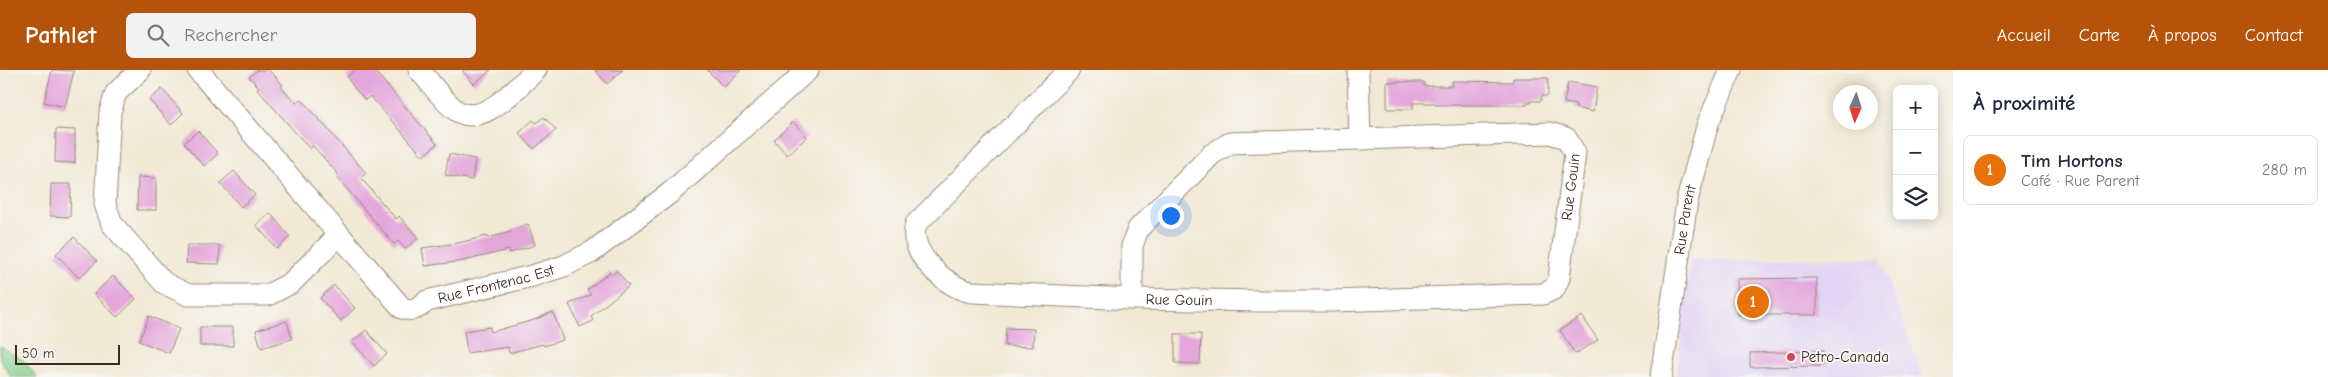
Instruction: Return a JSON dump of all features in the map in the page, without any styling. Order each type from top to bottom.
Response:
[{"type":"street","points":[[140,70],[116,93],[110,112],[105,204],[112,224],[164,283],[188,295],[268,295],[291,283],[339,235]]},
{"type":"street","name":"Rue Frontenac Est","points":[[198,70],[402,308],[409,310],[417,309],[427,301],[532,276],[564,266],[592,252],[670,193],[808,70]]},
{"type":"street","points":[[420,70],[452,108],[462,113],[475,115],[489,111],[536,70]]},
{"type":"street","name":"Rue Gouin","points":[[1069,70],[921,216],[914,228],[914,242],[924,258],[949,284],[962,290],[1132,299],[1333,301],[1537,295],[1547,293],[1554,288],[1559,278],[1575,157],[1572,145],[1566,138],[1550,133],[1240,142],[1220,148],[1135,233],[1132,246],[1132,299]]},
{"type":"street","points":[[1358,70],[1360,140]]},
{"type":"street","name":"Rue Parent","points":[[1661,377],[1691,182],[1708,123],[1731,70]]},
{"type":"shaded area","points":[[1880,258],[1923,377],[1676,377],[1691,260]]},
{"type":"green space","points":[[0,346],[23,360],[37,377],[11,377],[0,360]]},
{"type":"building","points":[[52,70],[74,71],[65,107],[44,102]]},
{"type":"building","points":[[257,70],[268,70],[274,75],[283,85],[281,87],[296,103],[301,99],[366,173],[361,178],[396,219],[399,216],[418,238],[405,249],[398,241],[394,244],[336,176],[338,174],[323,157],[313,146],[310,149],[257,89],[259,87],[249,77]]},
{"type":"building","points":[[355,70],[374,70],[437,144],[423,156],[370,96],[365,100],[355,89],[347,77]]},
{"type":"building","points":[[462,70],[491,70],[474,84]]},
{"type":"building","points":[[595,70],[623,70],[607,84]]},
{"type":"building","points":[[707,70],[741,70],[724,87]]},
{"type":"building","points":[[1513,78],[1548,78],[1548,96],[1541,96],[1541,101],[1531,101],[1527,105],[1435,105],[1435,103],[1413,103],[1413,109],[1387,109],[1387,82],[1424,82],[1424,86],[1452,86],[1452,81],[1513,82]]},
{"type":"building","points":[[1568,82],[1597,87],[1593,112],[1575,108],[1576,105],[1564,103]]},
{"type":"building","points":[[162,89],[183,113],[171,125],[149,100]]},
{"type":"building","points":[[544,117],[556,130],[534,149],[519,133],[533,120],[536,123]]},
{"type":"building","points":[[793,122],[807,137],[787,155],[774,140]]},
{"type":"building","points":[[56,129],[75,130],[75,163],[55,162]]},
{"type":"building","points":[[198,131],[218,154],[204,166],[184,143]]},
{"type":"building","points":[[449,154],[475,159],[472,180],[445,175]]},
{"type":"building","points":[[234,171],[255,195],[241,207],[220,183]]},
{"type":"building","points":[[138,177],[156,178],[156,210],[137,210]]},
{"type":"building","points":[[51,184],[71,184],[70,217],[50,216]]},
{"type":"building","points":[[270,213],[290,237],[277,249],[256,225]]},
{"type":"building","points":[[528,224],[535,245],[510,253],[509,250],[463,261],[425,266],[422,248],[458,243],[487,236],[488,238],[511,232],[511,230]]},
{"type":"building","points":[[74,237],[97,261],[79,278],[56,254]]},
{"type":"building","points":[[187,245],[220,245],[219,264],[186,263]]},
{"type":"building","points":[[617,271],[629,286],[591,316],[593,321],[580,327],[569,304],[591,295],[587,290],[610,272],[612,275]]},
{"type":"building","points":[[113,276],[136,299],[117,317],[94,294]]},
{"type":"building","points":[[1817,278],[1817,315],[1738,315],[1737,279]]},
{"type":"building","points":[[334,285],[355,308],[341,321],[320,298]]},
{"type":"building","points":[[553,312],[563,340],[509,353],[508,347],[467,353],[464,331],[490,327],[491,332],[534,320]]},
{"type":"building","points":[[149,316],[179,329],[169,353],[139,341]]},
{"type":"building","points":[[1582,316],[1598,340],[1575,354],[1560,330]]},
{"type":"building","points":[[287,321],[292,339],[261,348],[256,330]]},
{"type":"building","points":[[200,327],[233,327],[233,346],[200,346]]},
{"type":"building","points":[[1006,328],[1034,329],[1033,347],[1005,346]]},
{"type":"building","points":[[366,330],[387,354],[374,366],[352,342]]},
{"type":"building","points":[[1175,334],[1201,334],[1200,364],[1175,363]]},
{"type":"building","points":[[1823,351],[1823,366],[1750,367],[1750,353]]},
{"type":"place","name":"Tim Hortons","points":[[1753,302]]},
{"type":"place","name":"Petro-Canada","points":[[1791,357]]}]
